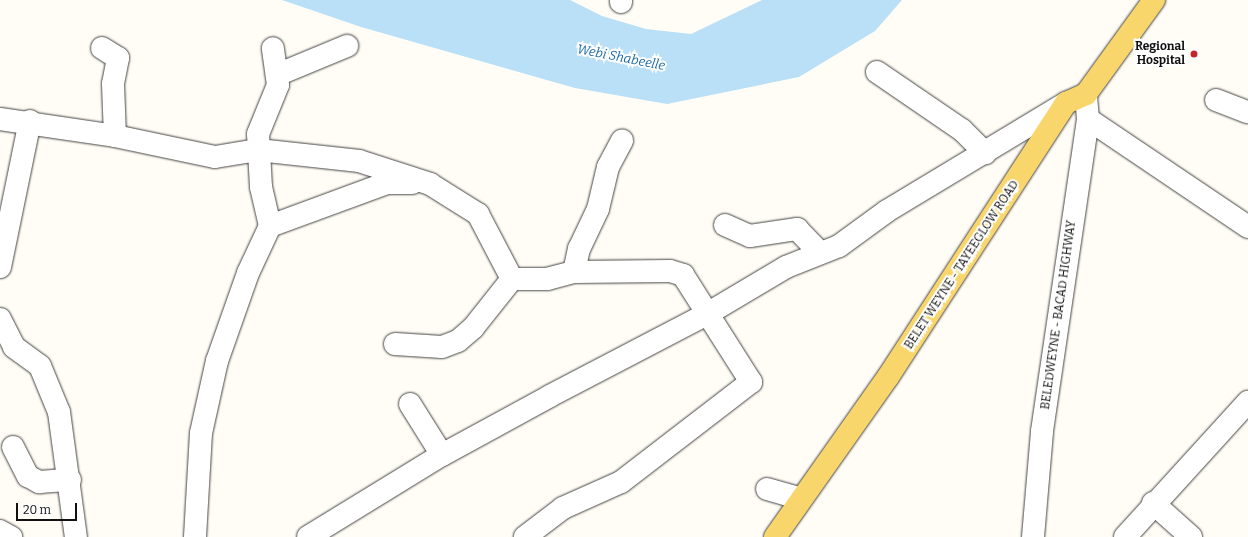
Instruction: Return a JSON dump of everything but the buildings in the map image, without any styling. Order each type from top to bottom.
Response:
[{"type":"main road","points":[[1066,103],[1086,94],[1154,0]]},
{"type":"main road","name":"BELET WEYNE - TAYEEGLOW ROAD","points":[[775,537],[888,377],[1066,103]]},
{"type":"street","points":[[277,75],[347,46]]},
{"type":"street","points":[[102,48],[118,58],[113,84],[115,136]]},
{"type":"street","points":[[195,537],[201,433],[217,361],[248,273],[270,226],[260,187],[258,134],[278,85],[273,48]]},
{"type":"street","points":[[877,72],[962,130],[985,153]]},
{"type":"street","name":"BELEDWEYNE - BACAD HIGHWAY","points":[[1033,537],[1042,431],[1088,119],[1086,94]]},
{"type":"street","points":[[1216,100],[1248,112]]},
{"type":"street","points":[[308,537],[442,455],[707,314],[786,267],[839,246],[888,211],[1066,103]]},
{"type":"street","points":[[0,119],[30,122],[115,136],[215,157],[258,150],[359,161],[430,184],[478,214],[512,279]]},
{"type":"street","points":[[1088,119],[1248,227]]},
{"type":"street","points":[[0,267],[30,122]]},
{"type":"street","points":[[574,272],[579,249],[598,209],[608,167],[622,141]]},
{"type":"street","points":[[270,226],[386,182],[430,184]]},
{"type":"street","points":[[725,225],[750,236],[797,229],[820,253]]},
{"type":"street","points":[[512,279],[547,279],[574,272],[670,271],[683,275],[751,382],[621,482],[562,508],[525,537]]},
{"type":"street","points":[[395,344],[442,347],[458,341],[473,328],[512,279]]},
{"type":"street","points":[[0,320],[7,348],[40,366],[59,412],[70,480],[76,537]]},
{"type":"street","points":[[1125,537],[1153,503],[1248,402]]},
{"type":"street","points":[[410,404],[442,455]]},
{"type":"street","points":[[13,447],[28,476],[39,482],[70,480]]},
{"type":"street","points":[[767,489],[801,499]]},
{"type":"street","points":[[1153,503],[1191,537]]},
{"type":"street","points":[[0,531],[10,537]]},
{"type":"water","name":"Webi Shabeelle","points":[[282,0],[570,0],[602,16],[646,29],[691,34],[762,0],[902,0],[875,31],[799,77],[667,104],[575,88],[361,27]]},
{"type":"place","name":"Regional Hospital","points":[[1194,54]]}]
